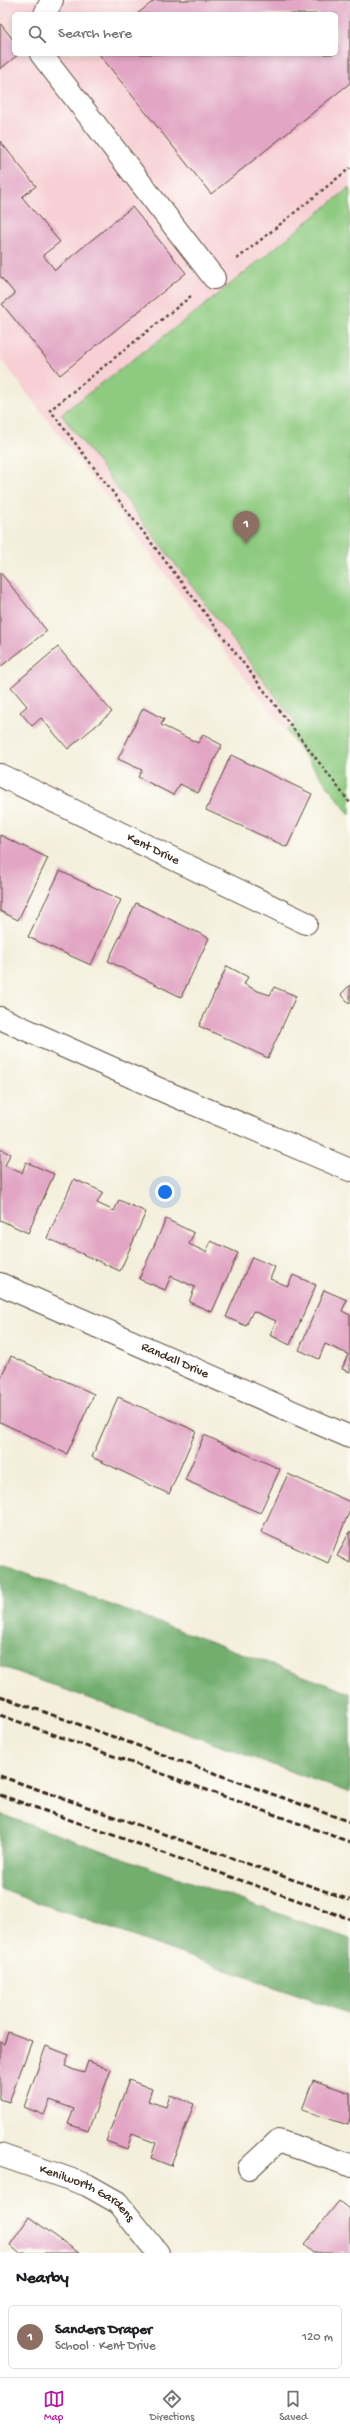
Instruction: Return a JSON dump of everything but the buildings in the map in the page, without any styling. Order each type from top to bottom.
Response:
[{"type":"street","points":[[46,12],[52,0]]},
{"type":"street","points":[[43,56],[214,278]]},
{"type":"street","name":"Kent Drive","points":[[0,775],[306,923]]},
{"type":"street","points":[[0,1018],[168,1093],[350,1170]]},
{"type":"street","name":"Randall Drive","points":[[0,1284],[350,1437]]},
{"type":"street","points":[[249,2168],[278,2141],[350,2165]]},
{"type":"street","name":"Kenilworth Gardens","points":[[0,2155],[87,2185],[117,2202],[158,2253]]},
{"type":"path","points":[[50,410],[350,803]]},
{"type":"shaded area","points":[[0,0],[43,0],[52,11],[67,0],[350,0],[350,815],[0,358]]},
{"type":"green space","points":[[350,187],[350,815],[286,731],[296,723],[61,414],[201,308]]},
{"type":"green space","points":[[0,1564],[350,1693],[350,1793],[0,1666]]},
{"type":"green space","points":[[0,1814],[350,1939],[350,2014],[0,1889]]},
{"type":"railway","points":[[0,1696],[350,1822]]},
{"type":"railway","points":[[0,1715],[350,1842]]},
{"type":"railway","points":[[0,1776],[350,1900]]},
{"type":"railway","points":[[0,1795],[350,1919]]},
{"type":"place","name":"Sanders Draper","points":[[246,544]]}]
